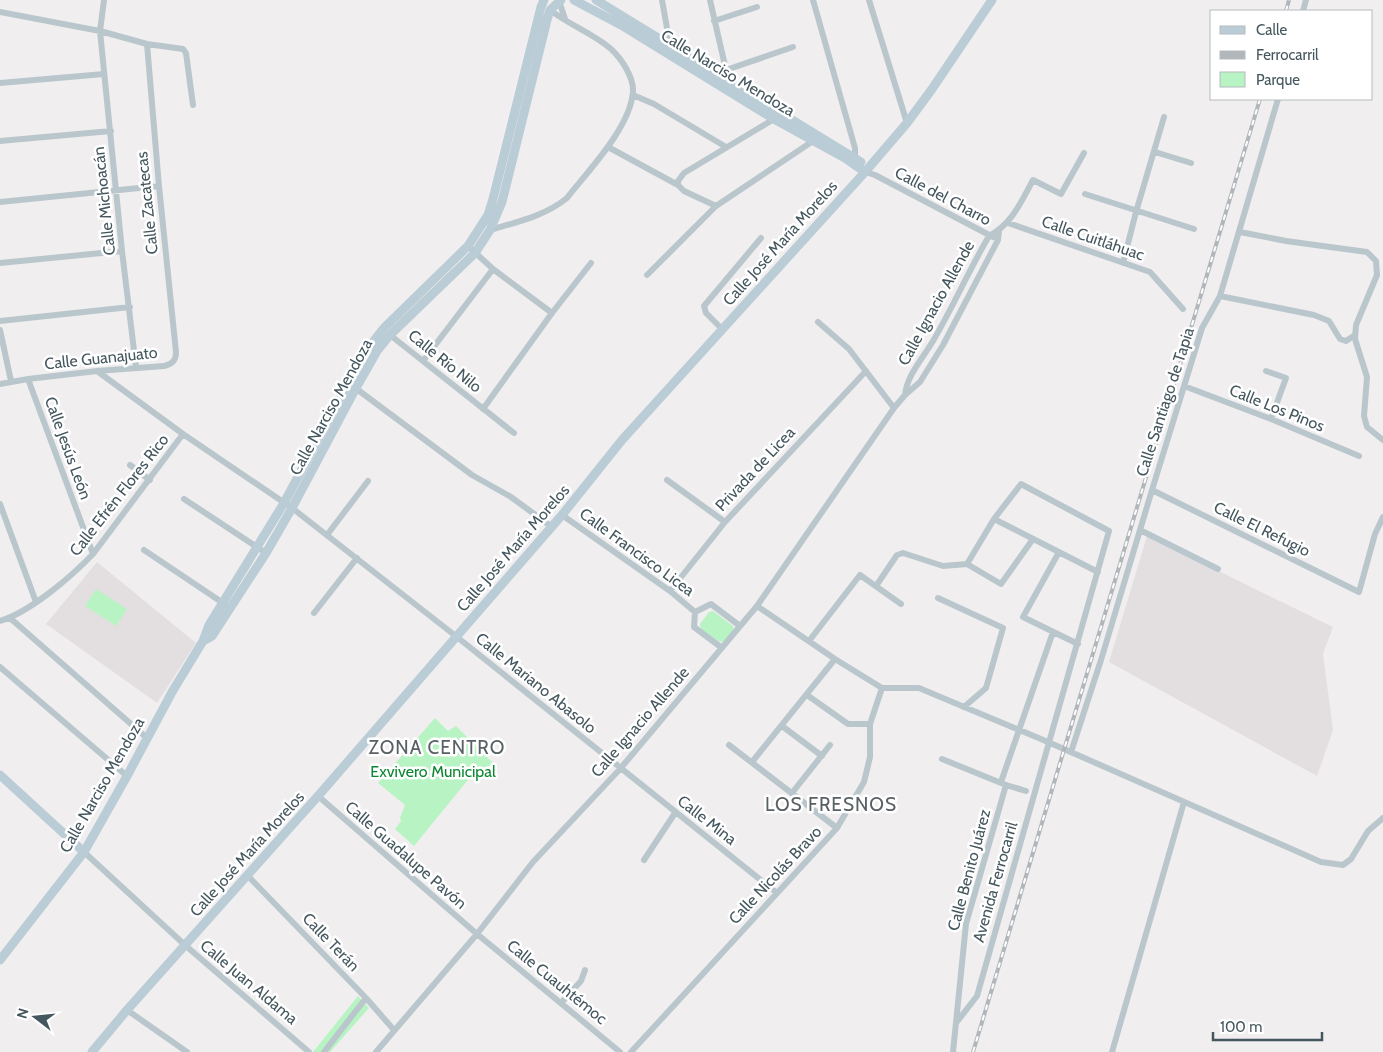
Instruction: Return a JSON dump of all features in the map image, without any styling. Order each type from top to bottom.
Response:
[{"type":"street","name":"Calle Michoacán","points":[[104,0],[100,32],[122,251],[136,367]]},
{"type":"street","points":[[490,230],[546,212],[566,198],[608,147],[623,122],[632,95],[632,83],[618,56],[604,44],[550,10],[544,0]]},
{"type":"street","name":"Calle Narciso Mendoza","points":[[0,960],[84,852],[172,692],[202,642],[209,625],[284,503],[347,382],[365,352],[384,328],[472,250],[493,199],[544,0]]},
{"type":"street","points":[[550,10],[559,0]]},
{"type":"street","points":[[559,0],[565,19]]},
{"type":"street","name":"Calle Narciso Mendoza","points":[[574,0],[670,45],[816,139]]},
{"type":"street","name":"Calle Narciso Mendoza","points":[[596,0],[624,22],[724,78],[774,119],[854,156],[870,172]]},
{"type":"street","points":[[662,0],[670,45]]},
{"type":"street","points":[[710,0],[724,78],[793,47]]},
{"type":"street","points":[[812,0],[854,156]]},
{"type":"street","points":[[868,0],[907,123]]},
{"type":"street","name":"Calle José María Morelos","points":[[92,1052],[457,637],[552,527],[622,440],[722,329],[870,172],[932,89],[992,0]]},
{"type":"street","points":[[714,21],[757,7]]},
{"type":"street","name":"Calle Narciso Mendoza","points":[[202,642],[212,636],[266,552],[377,352],[390,335],[490,230],[502,202],[550,10]]},
{"type":"street","points":[[0,12],[100,32],[146,44],[179,48],[185,51],[193,105]]},
{"type":"street","name":"Calle Zacatecas","points":[[146,44],[176,352],[175,360]]},
{"type":"street","points":[[0,83],[104,74]]},
{"type":"street","points":[[632,95],[654,104],[726,147]]},
{"type":"street","name":"Calle Santiago de Tapia","points":[[1071,752],[1101,660],[1202,328],[1220,296],[1278,100]]},
{"type":"street","points":[[1123,264],[1164,117]]},
{"type":"street","points":[[678,185],[680,176],[774,119]]},
{"type":"street","points":[[0,141],[111,131]]},
{"type":"street","points":[[647,275],[716,206],[816,139]]},
{"type":"street","points":[[608,147],[678,185],[684,191],[716,206]]},
{"type":"street","points":[[1155,152],[1191,162]]},
{"type":"street","name":"Calle Ignacio Allende","points":[[905,395],[906,386],[911,376],[934,340],[989,236],[999,231],[1008,223],[1033,180],[1060,194],[1084,153]]},
{"type":"street","name":"Calle del Charro","points":[[870,172],[998,240]]},
{"type":"street","points":[[0,202],[159,186]]},
{"type":"street","points":[[1085,194],[1136,212],[1194,229]]},
{"type":"street","name":"Calle Cuitláhuac","points":[[1008,223],[1150,272],[1183,309]]},
{"type":"street","name":"Calle Ignacio Allende","points":[[376,1052],[477,934],[534,862],[620,769],[757,606],[894,408],[920,382],[943,345],[998,240],[999,231]]},
{"type":"street","points":[[1240,232],[1286,241],[1367,252],[1376,261],[1377,274],[1356,325],[1355,339],[1367,377],[1364,416],[1367,427],[1383,440]]},
{"type":"street","points":[[722,329],[706,313],[704,306],[761,238]]},
{"type":"street","points":[[472,250],[493,269],[552,312]]},
{"type":"street","points":[[0,263],[122,251]]},
{"type":"street","points":[[483,409],[552,312],[591,263]]},
{"type":"street","points":[[423,361],[493,269]]},
{"type":"street","points":[[1220,296],[1314,315],[1329,321],[1340,339],[1346,341],[1355,335]]},
{"type":"street","points":[[0,321],[130,307]]},
{"type":"street","points":[[818,322],[849,349],[894,408]]},
{"type":"street","points":[[0,330],[11,381]]},
{"type":"street","name":"Calle Río Nilo","points":[[390,335],[514,433]]},
{"type":"street","name":"Calle Guanajuato","points":[[0,384],[11,381],[97,371],[168,365],[175,360]]},
{"type":"street","name":"Calle Mariano Abasolo","points":[[97,371],[183,434],[292,508],[457,637],[620,769]]},
{"type":"street","name":"Privada de Licea","points":[[670,591],[725,522],[866,371]]},
{"type":"street","points":[[1266,371],[1286,378],[1271,419]]},
{"type":"street","name":"Calle Jesús León","points":[[28,379],[93,554]]},
{"type":"street","points":[[347,382],[472,475],[518,502],[552,527]]},
{"type":"street","name":"Calle Los Pinos","points":[[1184,386],[1271,419],[1359,456]]},
{"type":"street","name":"Calle Efrén Flores Rico","points":[[0,621],[10,618],[36,602],[77,570],[93,554],[183,434]]},
{"type":"street","points":[[130,465],[150,480]]},
{"type":"street","points":[[667,480],[725,522]]},
{"type":"street","points":[[327,535],[368,481]]},
{"type":"street","name":"Avenida Ferrocarril","points":[[956,1023],[977,996],[1109,531],[1021,484],[994,520]]},
{"type":"street","name":"Calle El Refugio","points":[[1152,490],[1359,592],[1375,534],[1383,517]]},
{"type":"street","points":[[184,499],[266,552]]},
{"type":"street","points":[[0,504],[36,602]]},
{"type":"street","name":"Calle Francisco Licea","points":[[562,515],[670,591],[695,612]]},
{"type":"street","points":[[967,564],[994,520],[1098,572]]},
{"type":"street","points":[[1140,530],[1218,569]]},
{"type":"street","points":[[876,586],[897,556],[903,553],[943,566],[967,564],[1002,584],[1033,539]]},
{"type":"street","points":[[144,550],[223,602],[230,609]]},
{"type":"street","points":[[1059,552],[1023,617],[1078,644]]},
{"type":"street","points":[[314,613],[357,558]]},
{"type":"street","points":[[809,641],[860,575],[901,604]]},
{"type":"street","points":[[938,598],[1003,628],[986,688],[964,707]]},
{"type":"street","name":"Calle Francisco Licea","points":[[695,612],[711,604],[740,626]]},
{"type":"street","points":[[757,606],[835,659],[882,688],[920,688],[1321,862],[1343,865],[1351,859],[1368,830],[1383,818]]},
{"type":"street","name":"Calle Francisco Licea","points":[[695,612],[694,627],[722,648]]},
{"type":"street","points":[[10,618],[147,738]]},
{"type":"street","name":"Calle Benito Juárez","points":[[953,1052],[966,924],[1019,730],[1053,632]]},
{"type":"street","points":[[752,762],[835,659]]},
{"type":"street","points":[[0,667],[127,776]]},
{"type":"street","name":"Calle Nicolás Bravo","points":[[631,1052],[837,828],[864,782],[870,757],[870,724],[882,688]]},
{"type":"street","points":[[807,695],[848,724],[870,724]]},
{"type":"street","points":[[782,726],[822,756]]},
{"type":"street","points":[[730,745],[837,828]]},
{"type":"street","points":[[792,793],[830,745]]},
{"type":"street","points":[[942,759],[1026,791]]},
{"type":"street","name":"Calle Mina","points":[[620,769],[777,893]]},
{"type":"street","points":[[0,776],[84,852]]},
{"type":"street","name":"Calle Guadalupe Pavón","points":[[318,796],[477,934]]},
{"type":"street","points":[[1112,1052],[1184,802]]},
{"type":"street","points":[[644,860],[675,813]]},
{"type":"street","name":"Calle Juan Aldama","points":[[84,852],[186,946],[309,1052]]},
{"type":"street","name":"Calle Terán","points":[[247,875],[366,998],[394,1030]]},
{"type":"street","name":"Calle Cuauhtémoc","points":[[477,934],[620,1052]]},
{"type":"street","points":[[561,1004],[581,981],[586,970]]},
{"type":"street","points":[[324,1052],[366,998]]},
{"type":"street","points":[[127,1010],[187,1052]]},
{"type":"shaded area","points":[[1147,536],[1333,627],[1323,654],[1333,730],[1317,776],[1109,662]]},
{"type":"shaded area","points":[[97,562],[196,643],[157,703],[46,624]]},
{"type":"green space","points":[[96,589],[127,609],[116,626],[85,606]]},
{"type":"green space","points":[[713,611],[733,626],[734,630],[723,642],[718,641],[701,629],[700,624],[709,612]]},
{"type":"green space","name":"Exvivero Municipal","points":[[435,718],[448,731],[456,726],[493,763],[467,781],[414,846],[395,829],[401,821],[400,818],[405,805],[378,783]]},
{"type":"green space","points":[[358,996],[369,1008],[330,1052],[313,1052]]},
{"type":"railway","points":[[1286,10],[1289,0]]},
{"type":"railway","points":[[973,1052],[1260,100]]},
{"type":"district","name":"ZONA CENTRO","points":[[437,747]]},
{"type":"district","name":"LOS FRESNOS","points":[[831,804]]}]
